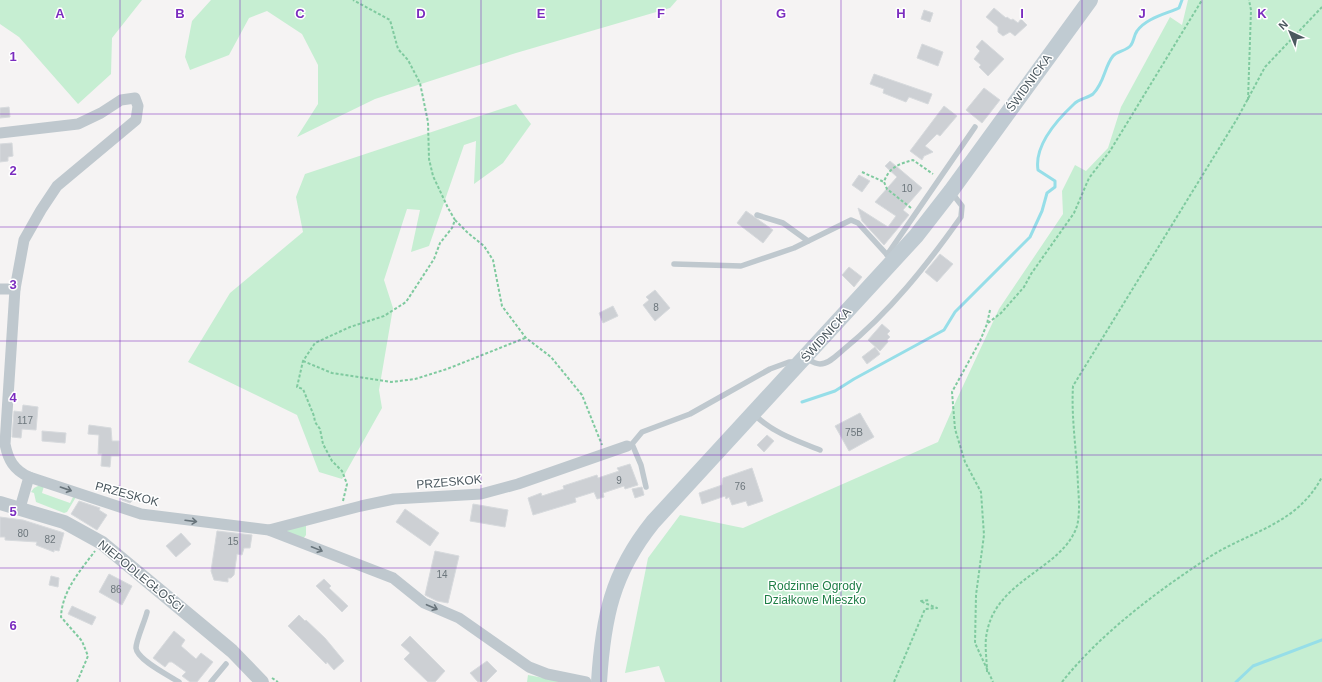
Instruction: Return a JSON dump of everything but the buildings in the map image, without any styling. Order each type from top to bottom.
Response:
[{"type":"main road","name":"ŚWIDNICKA","points":[[599,682],[601,650],[610,601],[617,581],[636,544],[653,522],[803,360],[890,258],[951,191],[1090,0]]},
{"type":"street","name":"PRZESKOK","points":[[0,133],[78,124],[101,113],[121,100],[135,98],[138,106],[136,120],[57,186],[40,210],[24,240],[15,289],[5,444],[8,457],[15,468],[29,477],[142,514],[269,530],[393,578],[424,603],[459,618],[529,667],[547,674],[586,682]]},
{"type":"street","points":[[0,289],[15,289]]},
{"type":"street","name":"PRZESKOK","points":[[269,530],[347,509],[394,499],[481,494],[518,484],[629,445]]},
{"type":"street","points":[[20,508],[29,477]]},
{"type":"street","name":"NIEPODLEGŁOŚCI","points":[[0,503],[64,522],[102,543],[232,651],[262,682]]},
{"type":"lane","points":[[674,264],[741,266],[794,248],[851,220],[858,223],[890,258],[916,212],[975,127]]},
{"type":"lane","points":[[646,487],[641,465],[629,445],[642,432],[690,414],[770,369],[789,362],[803,360],[820,364],[832,360],[863,334],[892,304],[920,272],[961,217],[962,206],[951,191]]},
{"type":"lane","points":[[757,215],[784,223],[808,241]]},
{"type":"lane","points":[[754,414],[760,420],[786,436],[820,450]]},
{"type":"lane","points":[[147,612],[136,648],[139,654],[149,663],[179,682]]},
{"type":"lane","points":[[211,682],[226,664]]},
{"type":"path","points":[[353,0],[390,20],[398,49],[408,60],[420,83],[428,122],[429,159],[448,208],[456,220],[468,233],[484,246],[493,260],[502,306],[526,338],[551,357],[582,395],[605,454]]},
{"type":"path","points":[[988,324],[1001,313],[1024,287],[1030,274],[1069,219],[1089,178],[1110,151],[1202,0]]},
{"type":"path","points":[[1248,101],[1251,10],[1249,0]]},
{"type":"path","points":[[987,672],[986,633],[995,608],[1025,577],[1059,553],[1071,539],[1077,524],[1079,503],[1075,431],[1072,409],[1073,386],[1248,101],[1265,67],[1322,7]]},
{"type":"path","points":[[916,212],[887,189],[884,182],[887,172],[901,164],[913,160],[939,178]]},
{"type":"path","points":[[862,172],[884,182]]},
{"type":"path","points":[[347,509],[343,496],[347,484],[342,471],[332,461],[303,389],[297,387],[303,361],[315,344],[350,327],[384,316],[406,302],[434,259],[440,243],[452,228],[456,220]]},
{"type":"path","points":[[990,310],[988,324],[952,392],[957,436],[965,462],[981,492],[984,535],[976,595],[975,643],[987,672],[993,682]]},
{"type":"path","points":[[303,361],[332,373],[391,382],[415,379],[447,369],[526,338]]},
{"type":"path","points":[[1062,682],[1104,638],[1162,590],[1209,557],[1281,521],[1306,499],[1322,478]]},
{"type":"path","points":[[76,682],[88,656],[82,641],[61,617],[61,607],[64,595],[97,549]]},
{"type":"path","points":[[894,682],[925,609],[937,608],[920,601],[930,600]]},
{"type":"green space","points":[[0,0],[142,0],[112,38],[111,74],[78,104],[19,37],[0,24]]},
{"type":"green space","points":[[211,0],[677,0],[670,8],[516,53],[375,99],[297,137],[318,104],[318,65],[302,34],[267,11],[249,18],[229,55],[190,70],[185,57],[192,21]]},
{"type":"green space","name":"Rodzinne Ogrody Działkowe Mieszko","points":[[1188,0],[1322,0],[1322,682],[665,682],[659,666],[625,673],[648,558],[680,515],[743,528],[938,442],[999,309],[1063,214],[1062,191],[1075,165],[1086,171],[1108,148],[1121,107],[1170,17],[1182,25]]},
{"type":"green space","points":[[516,104],[531,124],[503,163],[474,184],[476,141],[464,145],[429,246],[411,252],[420,210],[407,209],[384,280],[393,308],[379,390],[382,408],[342,479],[319,472],[297,415],[188,362],[230,293],[303,232],[296,197],[305,174]]},
{"type":"green space","points":[[40,485],[44,486],[42,493],[70,503],[73,497],[76,497],[67,512],[64,513],[36,502],[34,493],[31,492],[34,488]]},
{"type":"green space","points":[[306,525],[306,535],[303,539],[284,530]]},
{"type":"green space","points":[[528,675],[565,682],[527,682]]},
{"type":"waterway","points":[[802,402],[835,391],[944,330],[955,312],[1030,237],[1042,211],[1047,193],[1055,187],[1055,181],[1038,170],[1040,151],[1048,133],[1076,102],[1093,94],[1100,85],[1110,60],[1117,53],[1129,47],[1136,33],[1141,27],[1156,17],[1179,8],[1182,0]]},
{"type":"waterway","points":[[1236,682],[1253,666],[1322,640]]}]
